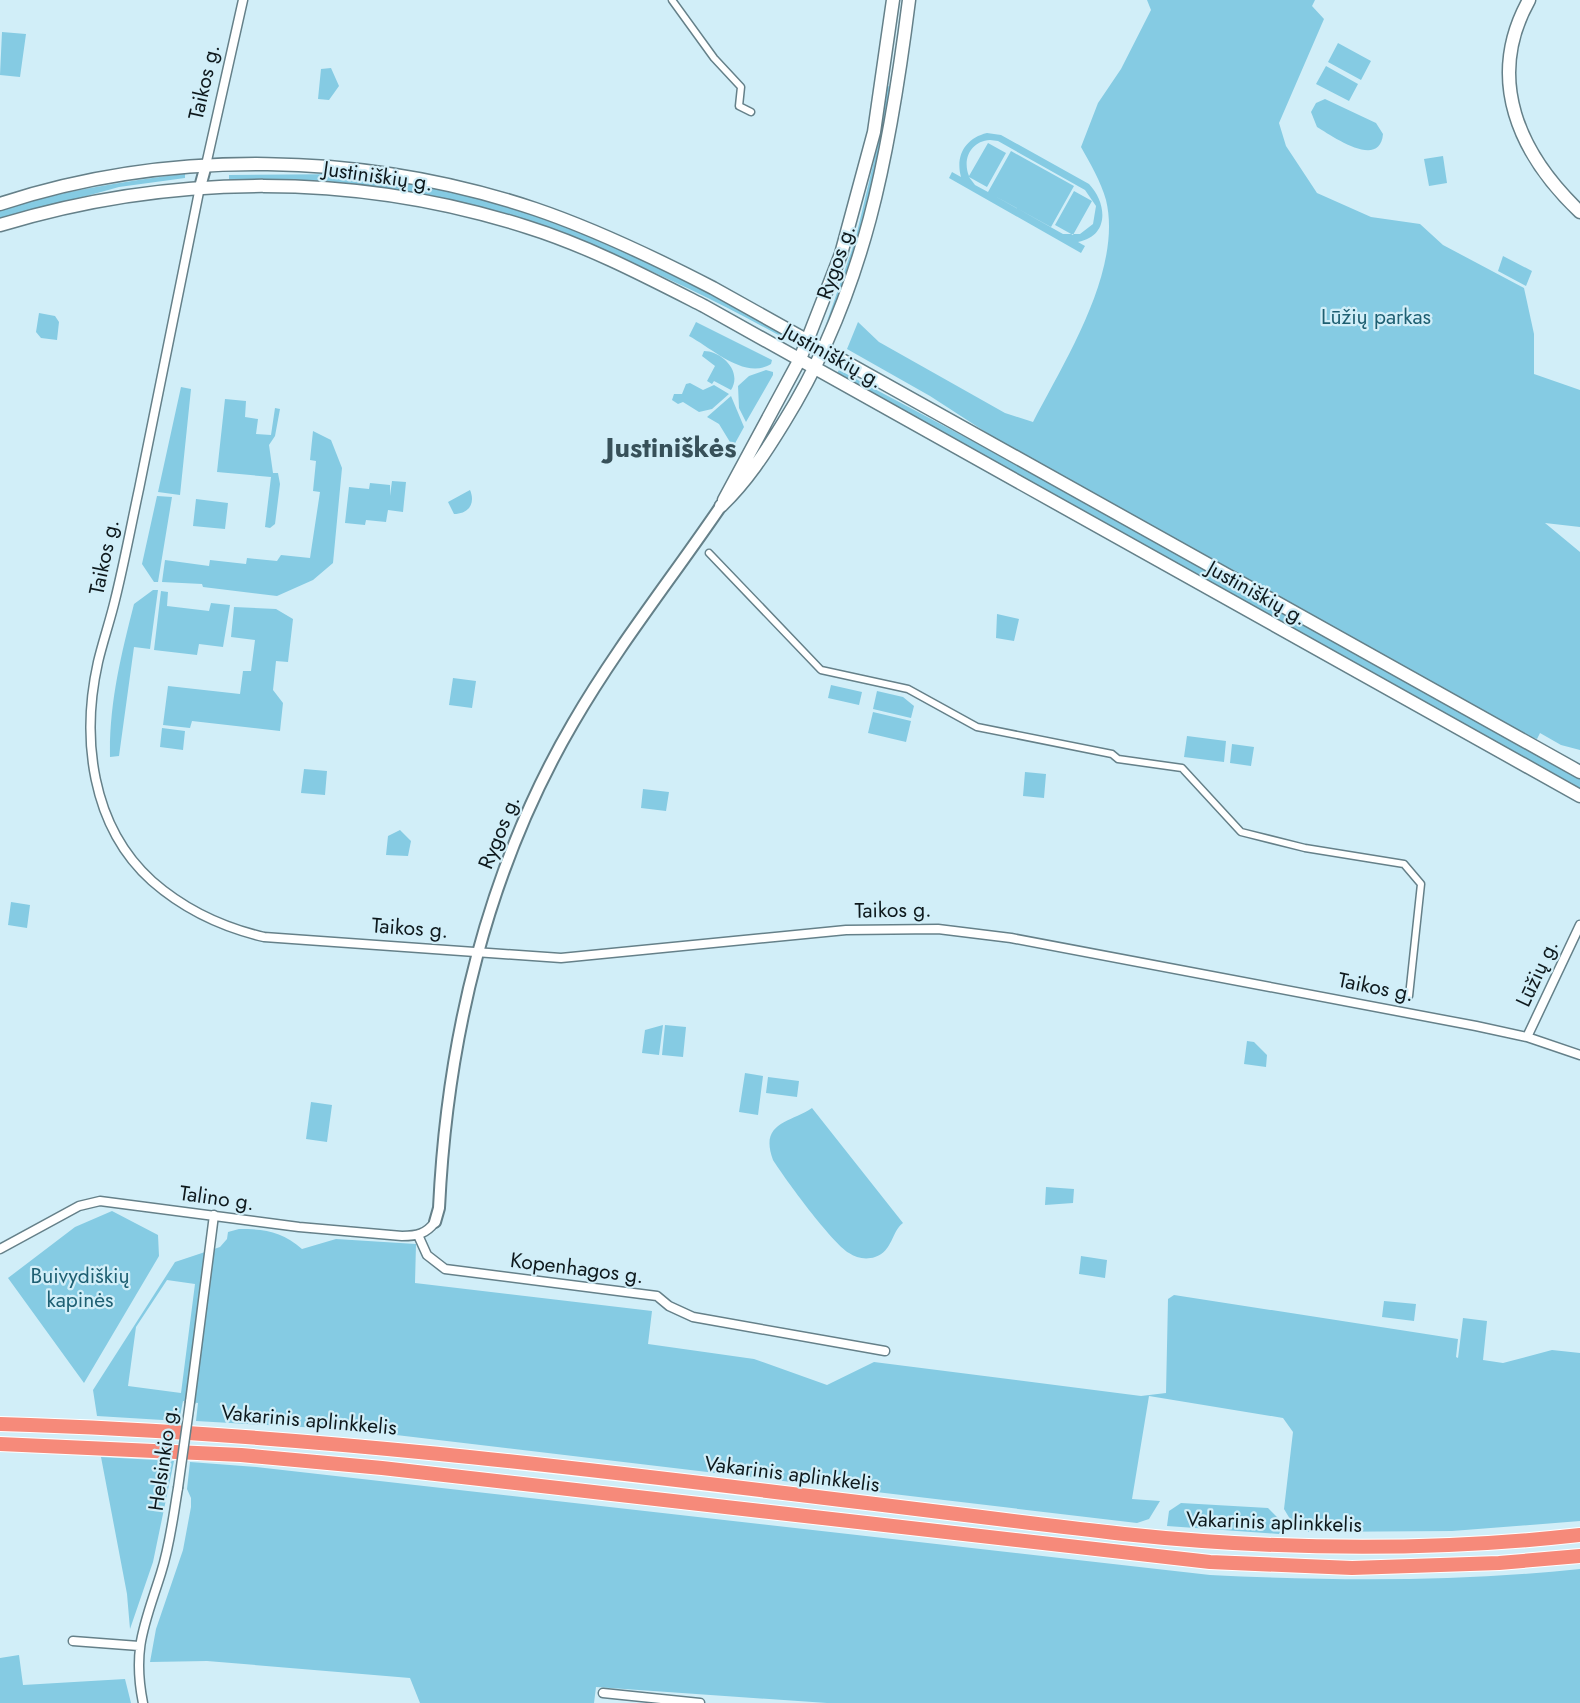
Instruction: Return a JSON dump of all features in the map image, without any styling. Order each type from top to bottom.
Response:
[{"type":"highway","name":"Vakarinis aplinkkelis","points":[[0,1424],[227,1433],[378,1447],[1221,1543],[1311,1547],[1417,1547],[1580,1535]]},
{"type":"highway","name":"Vakarinis aplinkkelis","points":[[0,1444],[241,1455],[349,1465],[1210,1562],[1352,1568],[1499,1563],[1580,1556]]},
{"type":"main road","name":"Rygos g.","points":[[721,506],[729,486],[800,359],[841,254],[866,170],[876,122],[893,0]]},
{"type":"main road","name":"Rygos g.","points":[[721,506],[751,474],[816,368],[860,257],[876,202],[898,85],[909,0]]},
{"type":"main road","points":[[1529,0],[1518,23],[1510,54],[1508,87],[1514,114],[1533,154],[1558,189],[1580,212]]},
{"type":"main road","name":"Justiniškių g.","points":[[0,204],[61,185],[138,170],[206,165],[277,165],[398,176],[498,198],[567,220],[627,244],[713,288],[1580,772]]},
{"type":"main road","name":"Justiniškių g.","points":[[0,225],[95,201],[200,186],[307,186],[360,191],[480,213],[529,227],[626,267],[800,359],[1580,796]]},
{"type":"street","name":"Taikos g.","points":[[243,0],[200,186],[141,480],[95,678],[91,747],[99,797],[117,837],[143,872],[184,907],[229,928],[264,937],[561,958],[846,930],[938,928],[1076,950],[1527,1037],[1580,1055]]},
{"type":"street","points":[[672,0],[714,58],[741,87],[739,106],[751,112]]},
{"type":"street","name":"Rygos g.","points":[[435,1222],[439,1208],[456,1047],[477,953],[507,860],[536,792],[563,740],[617,651],[721,506]]},
{"type":"street","points":[[709,553],[821,670],[908,689],[977,727],[1112,754],[1118,759],[1182,768],[1241,832],[1305,848],[1404,864],[1421,884],[1409,996]]},
{"type":"street","name":"Lūžių g.","points":[[1527,1037],[1580,925]]},
{"type":"street","name":"Talino g.","points":[[0,1249],[79,1206],[100,1201],[324,1230],[418,1235]]},
{"type":"street","name":"Helsinkio g.","points":[[143,1703],[138,1671],[139,1646],[170,1541],[214,1215]]},
{"type":"street","points":[[418,1235],[428,1231],[435,1222]]},
{"type":"street","name":"Kopenhagos g.","points":[[418,1235],[427,1255],[445,1269],[657,1296],[669,1306],[693,1317],[885,1351]]},
{"type":"street","points":[[73,1641],[139,1646]]},
{"type":"street","points":[[603,1693],[630,1700],[700,1703]]},
{"type":"green space","name":"Lūžių parkas","points":[[1147,0],[1315,0],[1312,6],[1324,19],[1279,123],[1286,146],[1317,193],[1371,217],[1420,224],[1443,245],[1524,288],[1534,334],[1534,374],[1580,390],[1580,527],[1545,523],[1580,552],[1580,750],[1561,745],[1540,733],[1537,739],[1522,734],[1001,442],[930,396],[847,349],[858,322],[879,342],[1005,413],[1033,422],[1074,344],[1099,285],[1106,256],[1109,227],[1106,200],[1081,147],[1098,103],[1121,69],[1151,10]]},
{"type":"green space","points":[[2,32],[26,34],[20,77],[0,75]]},
{"type":"green space","points":[[1338,43],[1371,61],[1361,80],[1328,62]]},
{"type":"green space","points":[[1326,66],[1358,84],[1349,101],[1316,84]]},
{"type":"green space","points":[[331,68],[339,86],[329,100],[318,99],[321,69]]},
{"type":"green space","points":[[887,86],[892,87],[881,156],[850,270],[825,327],[855,241],[878,144]]},
{"type":"green space","points":[[1325,99],[1376,123],[1383,134],[1380,144],[1374,149],[1365,150],[1344,143],[1317,127],[1311,112],[1316,103]]},
{"type":"green space","points":[[987,133],[1001,135],[1089,184],[1099,200],[1102,218],[1096,233],[1078,242],[1085,246],[1081,253],[949,178],[952,172],[961,177],[961,155],[968,143]],"holes":[[[983,141],[998,141],[1085,190],[1096,206],[1093,224],[1080,234],[1063,234],[993,195],[1051,227],[1074,186],[1011,151],[988,192],[975,185],[969,177],[987,187],[1006,153],[988,143],[969,176],[967,163],[970,152],[973,147]]]},
{"type":"green space","points":[[1443,156],[1447,183],[1429,186],[1424,159]]},
{"type":"green space","points":[[185,174],[185,178],[119,187],[0,220],[0,209],[46,197]]},
{"type":"green space","points":[[357,174],[480,198],[552,220],[641,258],[785,334],[782,337],[730,309],[622,258],[566,236],[452,201],[334,182],[229,180],[229,175]]},
{"type":"green space","points":[[1074,191],[1092,201],[1073,235],[1055,225]]},
{"type":"green space","points":[[1503,256],[1532,271],[1526,286],[1498,271]]},
{"type":"green space","points":[[39,313],[55,316],[59,322],[57,340],[41,338],[36,332]]},
{"type":"green space","points":[[696,322],[772,360],[771,364],[761,368],[751,368],[729,361],[689,336]]},
{"type":"green space","points":[[704,351],[717,354],[728,363],[734,376],[731,390],[714,381],[712,384],[707,381],[715,366],[702,356]]},
{"type":"green space","points":[[766,370],[773,372],[773,375],[746,422],[739,408],[738,386],[749,376]]},
{"type":"green space","points":[[839,370],[1055,485],[1580,779],[1580,790],[837,373]]},
{"type":"green space","points":[[690,383],[703,390],[714,385],[729,394],[712,409],[699,412],[683,402],[678,404],[672,400],[674,394],[682,394],[686,384]]},
{"type":"green space","points":[[181,387],[191,389],[180,495],[158,492]]},
{"type":"green space","points":[[731,396],[744,427],[733,447],[719,424],[707,417]]},
{"type":"green space","points":[[225,399],[246,401],[245,417],[258,419],[256,434],[271,435],[275,408],[280,409],[275,436],[269,445],[273,473],[278,473],[280,484],[275,524],[270,528],[265,527],[271,477],[217,472]]},
{"type":"green space","points":[[313,431],[331,440],[342,468],[333,563],[313,580],[277,596],[203,587],[202,584],[162,582],[165,560],[209,566],[210,560],[246,564],[247,558],[277,561],[281,555],[310,558],[320,492],[313,491],[316,461],[310,460]]},
{"type":"green space","points":[[392,481],[406,482],[403,512],[388,510],[386,522],[366,520],[365,525],[345,523],[349,487],[369,489],[370,483],[390,485],[390,496]]},
{"type":"green space","points":[[470,490],[472,500],[467,510],[454,514],[448,502]]},
{"type":"green space","points":[[157,496],[172,497],[158,582],[154,582],[142,564]]},
{"type":"green space","points":[[196,499],[228,503],[225,529],[193,526]]},
{"type":"green space","points":[[153,590],[158,590],[150,649],[134,647],[119,756],[110,757],[114,699],[120,661],[134,604]]},
{"type":"green space","points":[[161,591],[168,592],[167,606],[209,611],[211,603],[230,605],[223,647],[199,644],[197,655],[154,650]]},
{"type":"green space","points":[[234,607],[276,609],[293,619],[288,662],[276,661],[273,690],[283,703],[280,731],[192,721],[190,728],[163,725],[168,686],[240,694],[243,671],[251,671],[255,640],[231,637]]},
{"type":"green space","points":[[997,614],[1019,619],[1014,641],[996,638]]},
{"type":"green space","points":[[453,678],[476,681],[472,708],[449,705]]},
{"type":"green space","points":[[831,685],[862,692],[859,705],[828,698]]},
{"type":"green space","points":[[877,691],[903,697],[914,706],[911,718],[873,709]]},
{"type":"green space","points":[[873,712],[911,721],[906,742],[868,733]]},
{"type":"green space","points":[[162,728],[185,731],[183,750],[160,747]]},
{"type":"green space","points":[[1187,736],[1226,741],[1224,762],[1184,757]]},
{"type":"green space","points":[[1232,744],[1254,747],[1251,766],[1230,763]]},
{"type":"green space","points":[[304,769],[327,771],[325,795],[301,793]]},
{"type":"green space","points":[[1025,772],[1046,774],[1044,798],[1023,796]]},
{"type":"green space","points":[[643,789],[669,792],[666,811],[641,808]]},
{"type":"green space","points":[[400,830],[411,841],[408,856],[386,855],[388,836]]},
{"type":"green space","points":[[11,902],[30,905],[27,928],[8,925]]},
{"type":"green space","points":[[663,1025],[659,1055],[642,1053],[645,1030]]},
{"type":"green space","points":[[665,1025],[686,1027],[683,1057],[662,1055]]},
{"type":"green space","points":[[1247,1041],[1254,1042],[1267,1055],[1266,1067],[1244,1064]]},
{"type":"green space","points":[[745,1073],[763,1076],[758,1115],[739,1112]]},
{"type":"green space","points":[[768,1077],[799,1081],[797,1097],[766,1093]]},
{"type":"green space","points":[[311,1102],[332,1105],[327,1142],[306,1139]]},
{"type":"green space","points":[[812,1108],[903,1223],[896,1231],[889,1246],[875,1257],[858,1257],[841,1247],[809,1210],[773,1160],[770,1138],[773,1131],[779,1125]]},
{"type":"green space","points":[[1046,1187],[1074,1189],[1073,1203],[1045,1205]]},
{"type":"green space","name":"Buivydiškių kapinės","points":[[112,1211],[158,1235],[159,1256],[84,1383],[8,1278],[75,1227]]},
{"type":"green space","points":[[239,1229],[272,1232],[287,1238],[302,1249],[336,1239],[416,1244],[415,1283],[652,1311],[648,1344],[754,1359],[827,1385],[874,1362],[1141,1396],[1166,1393],[1168,1299],[1174,1295],[1458,1339],[1456,1357],[1458,1358],[1463,1318],[1487,1321],[1483,1360],[1503,1363],[1552,1350],[1580,1353],[1580,1521],[1452,1531],[1304,1532],[1293,1524],[1284,1509],[1293,1432],[1283,1418],[1149,1396],[1132,1499],[1160,1501],[1149,1519],[1137,1523],[354,1430],[196,1421],[198,1403],[183,1401],[179,1421],[97,1416],[93,1390],[175,1262],[220,1247],[227,1239],[228,1232]],"holes":[[[167,1280],[195,1284],[181,1393],[128,1386],[136,1327]]]},
{"type":"green space","points":[[1081,1256],[1107,1260],[1105,1278],[1079,1274]]},
{"type":"green space","points":[[1384,1301],[1416,1304],[1414,1321],[1382,1317]]},
{"type":"green space","points":[[101,1457],[174,1461],[153,1562],[130,1629],[127,1594]]},
{"type":"green space","points":[[190,1462],[256,1467],[1210,1575],[1395,1579],[1487,1576],[1580,1569],[1580,1703],[827,1703],[596,1687],[594,1703],[420,1703],[410,1678],[207,1661],[150,1662],[156,1629],[183,1550],[191,1507],[191,1498],[187,1489]]},
{"type":"green space","points":[[1181,1503],[1268,1508],[1277,1517],[1281,1531],[1279,1534],[1167,1526],[1169,1511]]},
{"type":"green space","points":[[19,1655],[23,1685],[125,1679],[131,1703],[0,1703],[0,1658]]},
{"type":"district","name":"Justiniškės","points":[[671,447]]}]
